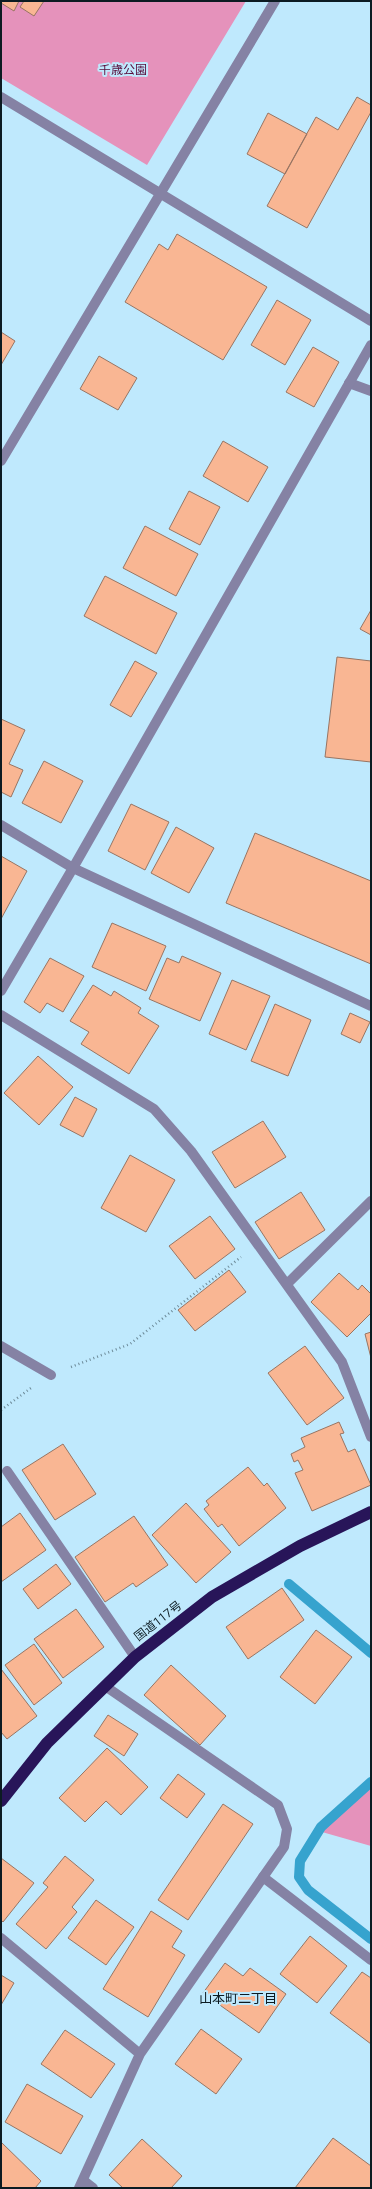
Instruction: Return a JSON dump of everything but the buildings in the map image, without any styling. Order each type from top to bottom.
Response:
[{"type":"highway","name":"国道117号","points":[[1,1801],[47,1743],[135,1656],[212,1597],[300,1546],[371,1512]]},
{"type":"street","points":[[1,462],[275,1]]},
{"type":"street","points":[[1,97],[371,321]]},
{"type":"street","points":[[1,991],[73,868],[371,345]]},
{"type":"street","points":[[350,383],[371,391]]},
{"type":"street","points":[[1,825],[73,868],[371,1006]]},
{"type":"street","points":[[1,1015],[154,1109],[191,1151],[342,1362],[371,1437]]},
{"type":"street","points":[[287,1284],[371,1201]]},
{"type":"street","points":[[1,1346],[50,1374]]},
{"type":"street","points":[[7,1471],[135,1656]]},
{"type":"street","points":[[93,2188],[82,2185],[140,2054],[284,1847],[287,1829],[278,1805],[106,1686]]},
{"type":"street","points":[[263,1877],[371,1960]]},
{"type":"street","points":[[1,1938],[140,2054]]},
{"type":"path","points":[[1,1410],[50,1374],[130,1344],[258,1244]]},
{"type":"green space","name":"千歳公園","points":[[1,1],[246,1],[147,165],[1,78]]},
{"type":"green space","points":[[371,1786],[371,1846],[322,1832]]},
{"type":"waterway","points":[[289,1584],[371,1653]]},
{"type":"waterway","points":[[371,1782],[321,1827],[300,1861],[299,1877],[308,1890],[371,1939]]},
{"type":"district","name":"山本町二丁目","points":[[238,1998]]}]
